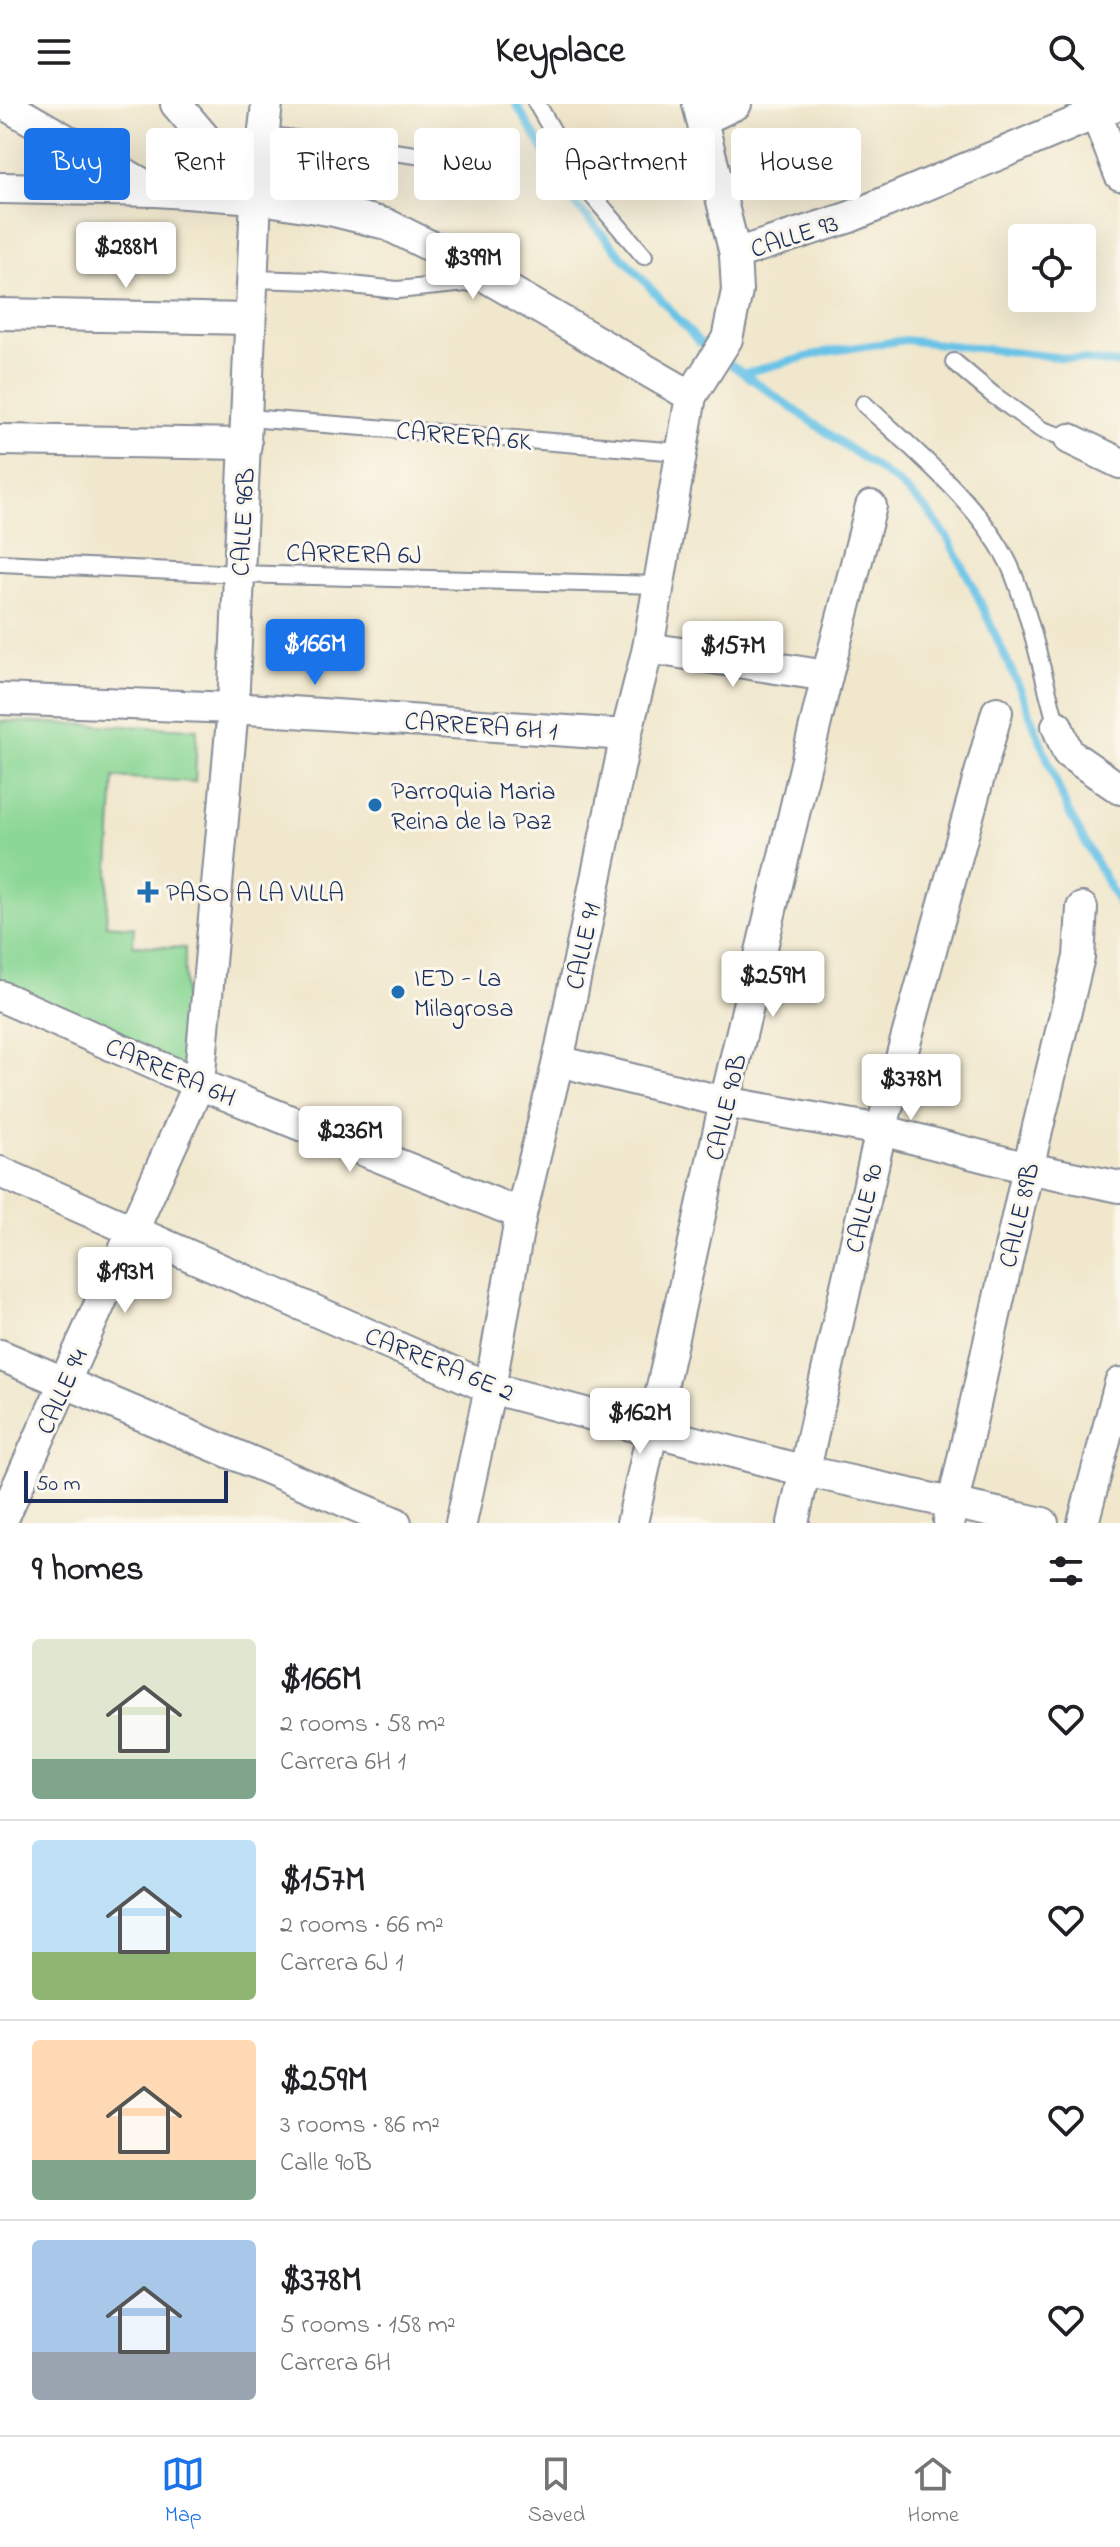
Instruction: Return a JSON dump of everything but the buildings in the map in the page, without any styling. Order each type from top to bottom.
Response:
[{"type":"street","points":[[4,104],[146,185]]},
{"type":"street","points":[[176,104],[256,198],[334,211],[386,224],[698,384],[727,339],[737,291],[735,254],[701,112],[736,104]]},
{"type":"street","name":"CALLE 96B","points":[[199,1084],[233,708],[256,198],[267,104]]},
{"type":"street","points":[[1101,107],[1120,175]]},
{"type":"street","name":"CALLE 93","points":[[735,254],[850,217],[1101,107]]},
{"type":"street","points":[[0,188],[146,191]]},
{"type":"street","points":[[0,314],[250,319]]},
{"type":"street","name":"CALLE 91","points":[[461,1523],[490,1388],[521,1214],[558,1061],[626,735],[648,648],[680,452],[698,384]]},
{"type":"street","name":"CARRERA 6K","points":[[0,440],[247,431]]},
{"type":"street","points":[[1070,439],[1120,463]]},
{"type":"street","name":"CALLE 90B","points":[[632,1523],[725,1102],[871,506]]},
{"type":"street","points":[[648,648],[827,676]]},
{"type":"street","name":"CARRERA 6H 1","points":[[0,699],[233,708],[626,735]]},
{"type":"street","name":"CALLE 90","points":[[793,1523],[881,1130],[997,712]]},
{"type":"street","points":[[1057,726],[1068,753],[1120,789]]},
{"type":"street","name":"CALLE 89B","points":[[950,1513],[1079,957],[1082,908]]},
{"type":"street","name":"CARRERA 6H","points":[[0,996],[199,1084],[521,1214]]},
{"type":"street","points":[[558,1061],[725,1102],[881,1130],[1028,1168],[1120,1187]]},
{"type":"street","name":"CALLE 94","points":[[1,1523],[199,1084]]},
{"type":"street","name":"CARRERA 6E 2","points":[[0,1172],[490,1388],[805,1471],[950,1513],[1043,1523]]},
{"type":"street","points":[[0,1355],[396,1523]]},
{"type":"street","points":[[1083,1523],[1120,1383]]},
{"type":"lane","points":[[537,104],[585,187],[644,256]]},
{"type":"lane","points":[[264,135],[414,155]]},
{"type":"lane","points":[[252,279],[316,281],[397,290],[491,280]]},
{"type":"lane","points":[[954,362],[1042,430],[1070,439]]},
{"type":"lane","points":[[864,404],[961,497],[998,547],[1012,571],[1057,726]]},
{"type":"lane","name":"CARRERA 6K","points":[[247,431],[680,452]]},
{"type":"lane","name":"CARRERA 6J","points":[[0,563],[240,574],[659,585]]},
{"type":"green space","points":[[0,721],[197,729],[195,782],[114,777],[106,925],[134,927],[133,945],[185,948],[184,1068],[0,984]]},
{"type":"waterway","points":[[516,104],[576,205],[699,342],[898,483],[927,510],[947,537],[971,582],[1020,689],[1067,809],[1120,906]]},
{"type":"waterway","points":[[745,373],[825,352],[905,340],[1120,364]]},
{"type":"place","name":"Parroquia Maria Reina de la Paz","points":[[375,805]]},
{"type":"place","name":"PASO A LA VILLA","points":[[148,892]]},
{"type":"place","name":"IED - La Milagrosa","points":[[398,992]]}]
